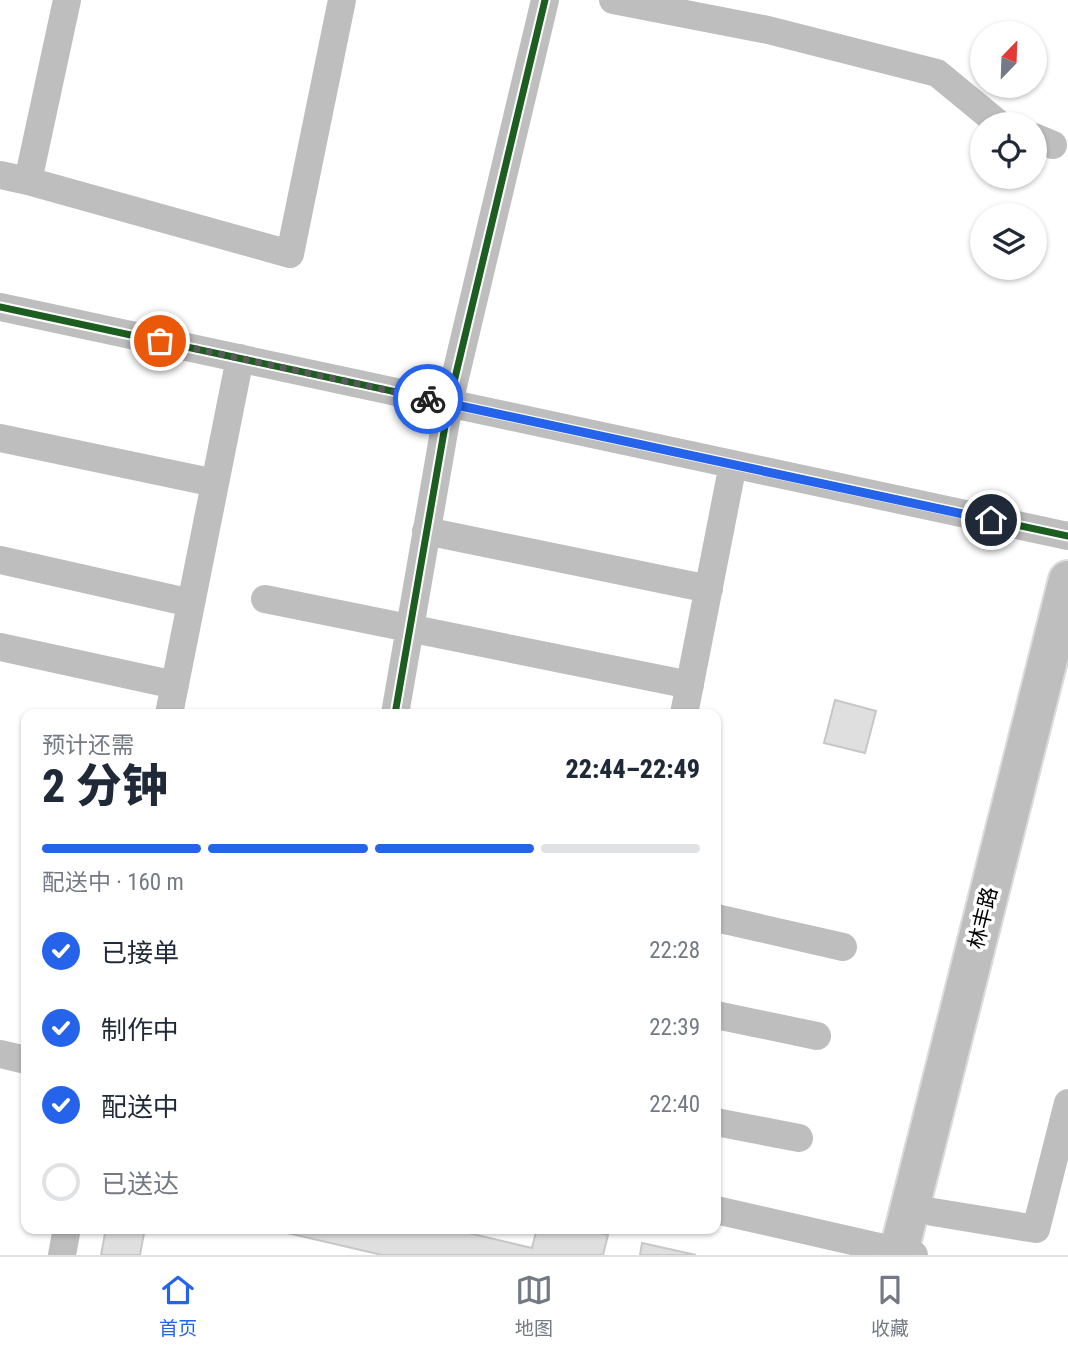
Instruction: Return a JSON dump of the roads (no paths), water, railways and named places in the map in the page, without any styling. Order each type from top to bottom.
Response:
[{"type":"main road","name":"林丰路","points":[[908,1254],[1068,580]]},
{"type":"main road","name":"林丰路","points":[[908,1254],[933,1212],[1068,668]]},
{"type":"street","points":[[28,181],[67,0]]},
{"type":"street","points":[[0,175],[290,254],[342,0]]},
{"type":"street","points":[[396,709],[449,403],[545,0]]},
{"type":"street","points":[[613,0],[768,30],[937,73],[984,112]]},
{"type":"street","points":[[0,307],[1068,536]]},
{"type":"street","points":[[170,709],[240,358]]},
{"type":"street","points":[[0,438],[215,483]]},
{"type":"street","points":[[685,709],[733,464]]},
{"type":"street","points":[[426,531],[709,589]]},
{"type":"street","points":[[0,560],[191,603]]},
{"type":"street","points":[[265,599],[690,685]]},
{"type":"street","points":[[0,647],[175,685]]},
{"type":"street","points":[[721,919],[843,947]]},
{"type":"street","points":[[721,1016],[817,1036]]},
{"type":"street","points":[[0,1054],[21,1059]]},
{"type":"street","points":[[933,1212],[1036,1229],[1068,1103]]},
{"type":"street","points":[[721,1123],[799,1138]]},
{"type":"street","points":[[721,1211],[908,1254]]},
{"type":"street","points":[[62,1255],[66,1234]]}]
